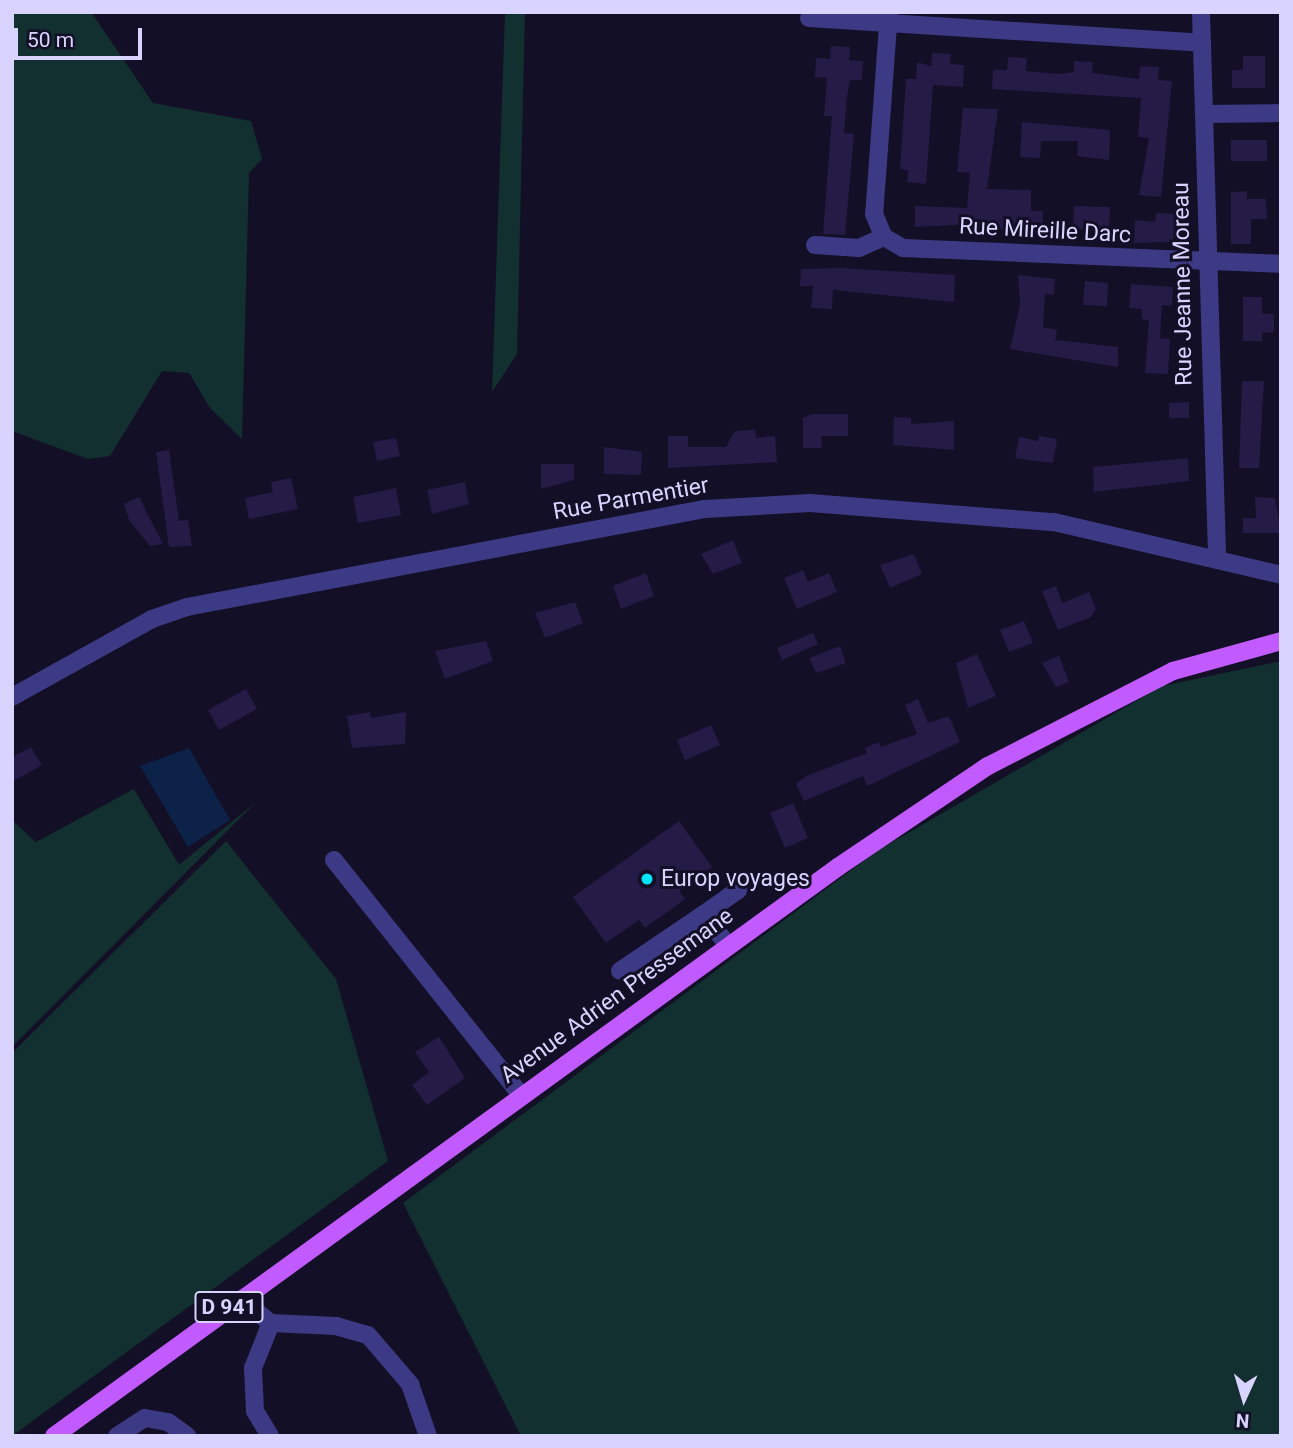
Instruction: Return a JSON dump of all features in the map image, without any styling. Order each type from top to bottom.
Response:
[{"type":"main road","name":"Avenue Adrien Pressemane","points":[[58,1435],[728,946],[988,766],[1106,700],[1173,671],[1281,641]]},
{"type":"street","name":"Rue Jeanne Moreau","points":[[1201,12],[1217,555]]},
{"type":"street","points":[[809,18],[888,18],[1202,43]]},
{"type":"street","points":[[815,245],[859,248],[884,237],[874,214],[888,18]]},
{"type":"street","points":[[1204,114],[1281,113]]},
{"type":"street","name":"Rue Mireille Darc","points":[[884,237],[903,248],[1207,263],[1281,264]]},
{"type":"street","name":"Rue Parmentier","points":[[12,697],[152,619],[187,607],[704,509],[810,503],[1054,522],[1217,555],[1281,575]]},
{"type":"street","points":[[334,860],[521,1095]]},
{"type":"street","points":[[620,971],[738,890]]},
{"type":"street","points":[[704,914],[728,946]]},
{"type":"street","points":[[241,1299],[271,1323],[337,1326],[368,1335],[410,1384],[428,1436]]},
{"type":"street","points":[[270,1436],[255,1411],[253,1368],[271,1323]]},
{"type":"street","points":[[117,1436],[145,1418],[168,1423],[187,1436]]},
{"type":"green space","points":[[12,12],[91,12],[153,103],[251,121],[262,159],[249,173],[242,439],[210,408],[189,373],[162,371],[110,456],[88,459],[12,431]]},
{"type":"green space","points":[[505,12],[525,12],[517,354],[492,392]]},
{"type":"green space","points":[[1281,661],[1281,1436],[521,1436],[403,1203],[877,851],[1162,686]]},
{"type":"green space","points":[[134,789],[179,865],[256,802],[12,1047],[12,820],[36,842]]},
{"type":"green space","points":[[226,841],[336,979],[388,1161],[12,1436],[12,1053]]},
{"type":"water","points":[[189,748],[230,820],[188,847],[140,766]]},
{"type":"building","points":[[831,46],[850,47],[849,60],[863,61],[862,80],[850,80],[847,96],[844,133],[854,134],[845,235],[823,234],[832,116],[824,116],[827,78],[815,77],[816,58],[830,59]]},
{"type":"building","points":[[932,53],[951,54],[950,64],[964,65],[963,87],[933,85],[926,184],[907,182],[908,170],[900,169],[906,79],[916,79],[917,62],[931,66]]},
{"type":"building","points":[[1243,56],[1265,56],[1265,88],[1232,88],[1232,70],[1243,70]]},
{"type":"building","points":[[1008,57],[1027,58],[1026,71],[1059,74],[1074,72],[1074,61],[1093,62],[1092,73],[1139,79],[1140,66],[1159,67],[1158,80],[1172,81],[1161,197],[1139,195],[1149,138],[1138,137],[1141,98],[992,89],[993,70],[1007,70]]},
{"type":"building","points":[[963,108],[998,109],[987,189],[1031,190],[1031,211],[1043,211],[1043,231],[972,229],[972,224],[915,227],[915,206],[967,208],[970,173],[957,172]]},
{"type":"building","points":[[1022,122],[1110,130],[1109,160],[1077,156],[1078,141],[1041,141],[1040,158],[1020,157]]},
{"type":"building","points":[[1231,140],[1267,140],[1267,161],[1231,161]]},
{"type":"building","points":[[1247,191],[1247,199],[1266,199],[1267,219],[1251,219],[1251,244],[1231,244],[1231,192]]},
{"type":"building","points":[[1074,206],[1110,207],[1109,230],[1073,229]]},
{"type":"building","points":[[1156,213],[1175,214],[1173,242],[1134,243],[1135,220],[1155,222]]},
{"type":"building","points":[[842,268],[955,275],[954,302],[833,290],[832,309],[811,308],[813,286],[800,286],[801,269]]},
{"type":"building","points":[[1018,275],[1055,279],[1054,295],[1045,294],[1043,327],[1057,330],[1055,340],[1118,347],[1118,367],[1010,349],[1020,304]]},
{"type":"building","points":[[1085,281],[1108,283],[1107,306],[1083,305]]},
{"type":"building","points":[[1131,284],[1173,287],[1172,306],[1162,305],[1160,338],[1170,339],[1168,374],[1145,373],[1149,320],[1142,319],[1142,309],[1129,308]]},
{"type":"building","points":[[1243,297],[1262,297],[1262,314],[1274,314],[1274,332],[1262,333],[1262,341],[1243,341]]},
{"type":"building","points":[[1242,381],[1264,381],[1259,468],[1239,468]]},
{"type":"building","points":[[1189,402],[1189,418],[1169,418],[1169,403]]},
{"type":"building","points":[[812,414],[848,414],[848,436],[821,436],[822,448],[803,448],[803,418]]},
{"type":"building","points":[[894,417],[911,418],[911,424],[954,421],[954,450],[893,445]]},
{"type":"building","points":[[755,430],[756,438],[775,436],[777,462],[668,468],[668,436],[688,436],[688,447],[726,447],[735,431]]},
{"type":"building","points":[[1039,436],[1057,439],[1053,463],[1015,458],[1019,437],[1038,441]]},
{"type":"building","points":[[396,438],[400,456],[377,461],[373,442]]},
{"type":"building","points":[[604,447],[642,452],[641,475],[604,474]]},
{"type":"building","points":[[169,450],[179,521],[188,520],[192,546],[169,547],[156,452]]},
{"type":"building","points":[[1188,458],[1189,481],[1094,492],[1093,467]]},
{"type":"building","points":[[541,464],[574,464],[574,480],[541,489]]},
{"type":"building","points":[[291,478],[298,509],[249,519],[245,498],[273,492],[271,482]]},
{"type":"building","points":[[465,482],[469,504],[432,514],[427,490]]},
{"type":"building","points":[[396,488],[401,515],[358,523],[353,497]]},
{"type":"building","points":[[139,497],[163,544],[150,546],[129,520],[124,504]]},
{"type":"building","points":[[1255,497],[1275,498],[1281,533],[1243,533],[1243,518],[1256,518]]},
{"type":"building","points":[[733,540],[742,563],[713,574],[701,554]]},
{"type":"building","points":[[914,554],[922,574],[890,588],[880,565]]},
{"type":"building","points":[[803,570],[808,582],[829,573],[837,592],[797,609],[784,578]]},
{"type":"building","points":[[646,573],[654,596],[621,609],[613,586]]},
{"type":"building","points":[[1056,586],[1062,603],[1089,592],[1096,609],[1091,617],[1058,630],[1042,591]]},
{"type":"building","points":[[575,602],[583,623],[545,638],[535,613]]},
{"type":"building","points":[[1024,621],[1033,643],[1009,652],[1000,630]]},
{"type":"building","points":[[813,633],[818,644],[782,660],[777,648]]},
{"type":"building","points":[[486,641],[493,661],[445,679],[435,651]]},
{"type":"building","points":[[840,646],[846,663],[816,673],[809,658]]},
{"type":"building","points":[[977,654],[996,696],[968,708],[956,663]]},
{"type":"building","points":[[1059,656],[1069,682],[1056,687],[1042,663]]},
{"type":"building","points":[[246,689],[257,709],[219,730],[208,710]]},
{"type":"building","points":[[918,699],[928,723],[949,716],[960,742],[867,786],[863,776],[804,801],[796,784],[806,776],[867,753],[865,748],[879,742],[881,747],[917,734],[905,705]]},
{"type":"building","points":[[370,712],[371,718],[406,712],[405,744],[352,748],[347,716]]},
{"type":"building","points":[[711,725],[720,745],[685,760],[677,740]]},
{"type":"building","points":[[31,747],[42,765],[12,782],[12,757]]},
{"type":"building","points":[[793,803],[808,838],[785,848],[770,813]]},
{"type":"building","name":"Europ voyages","points":[[679,821],[712,867],[679,891],[685,899],[645,928],[639,920],[606,943],[573,897]]},
{"type":"building","points":[[439,1037],[465,1078],[427,1105],[412,1085],[429,1072],[415,1052]]},
{"type":"place","name":"Europ voyages","points":[[647,879]]}]
